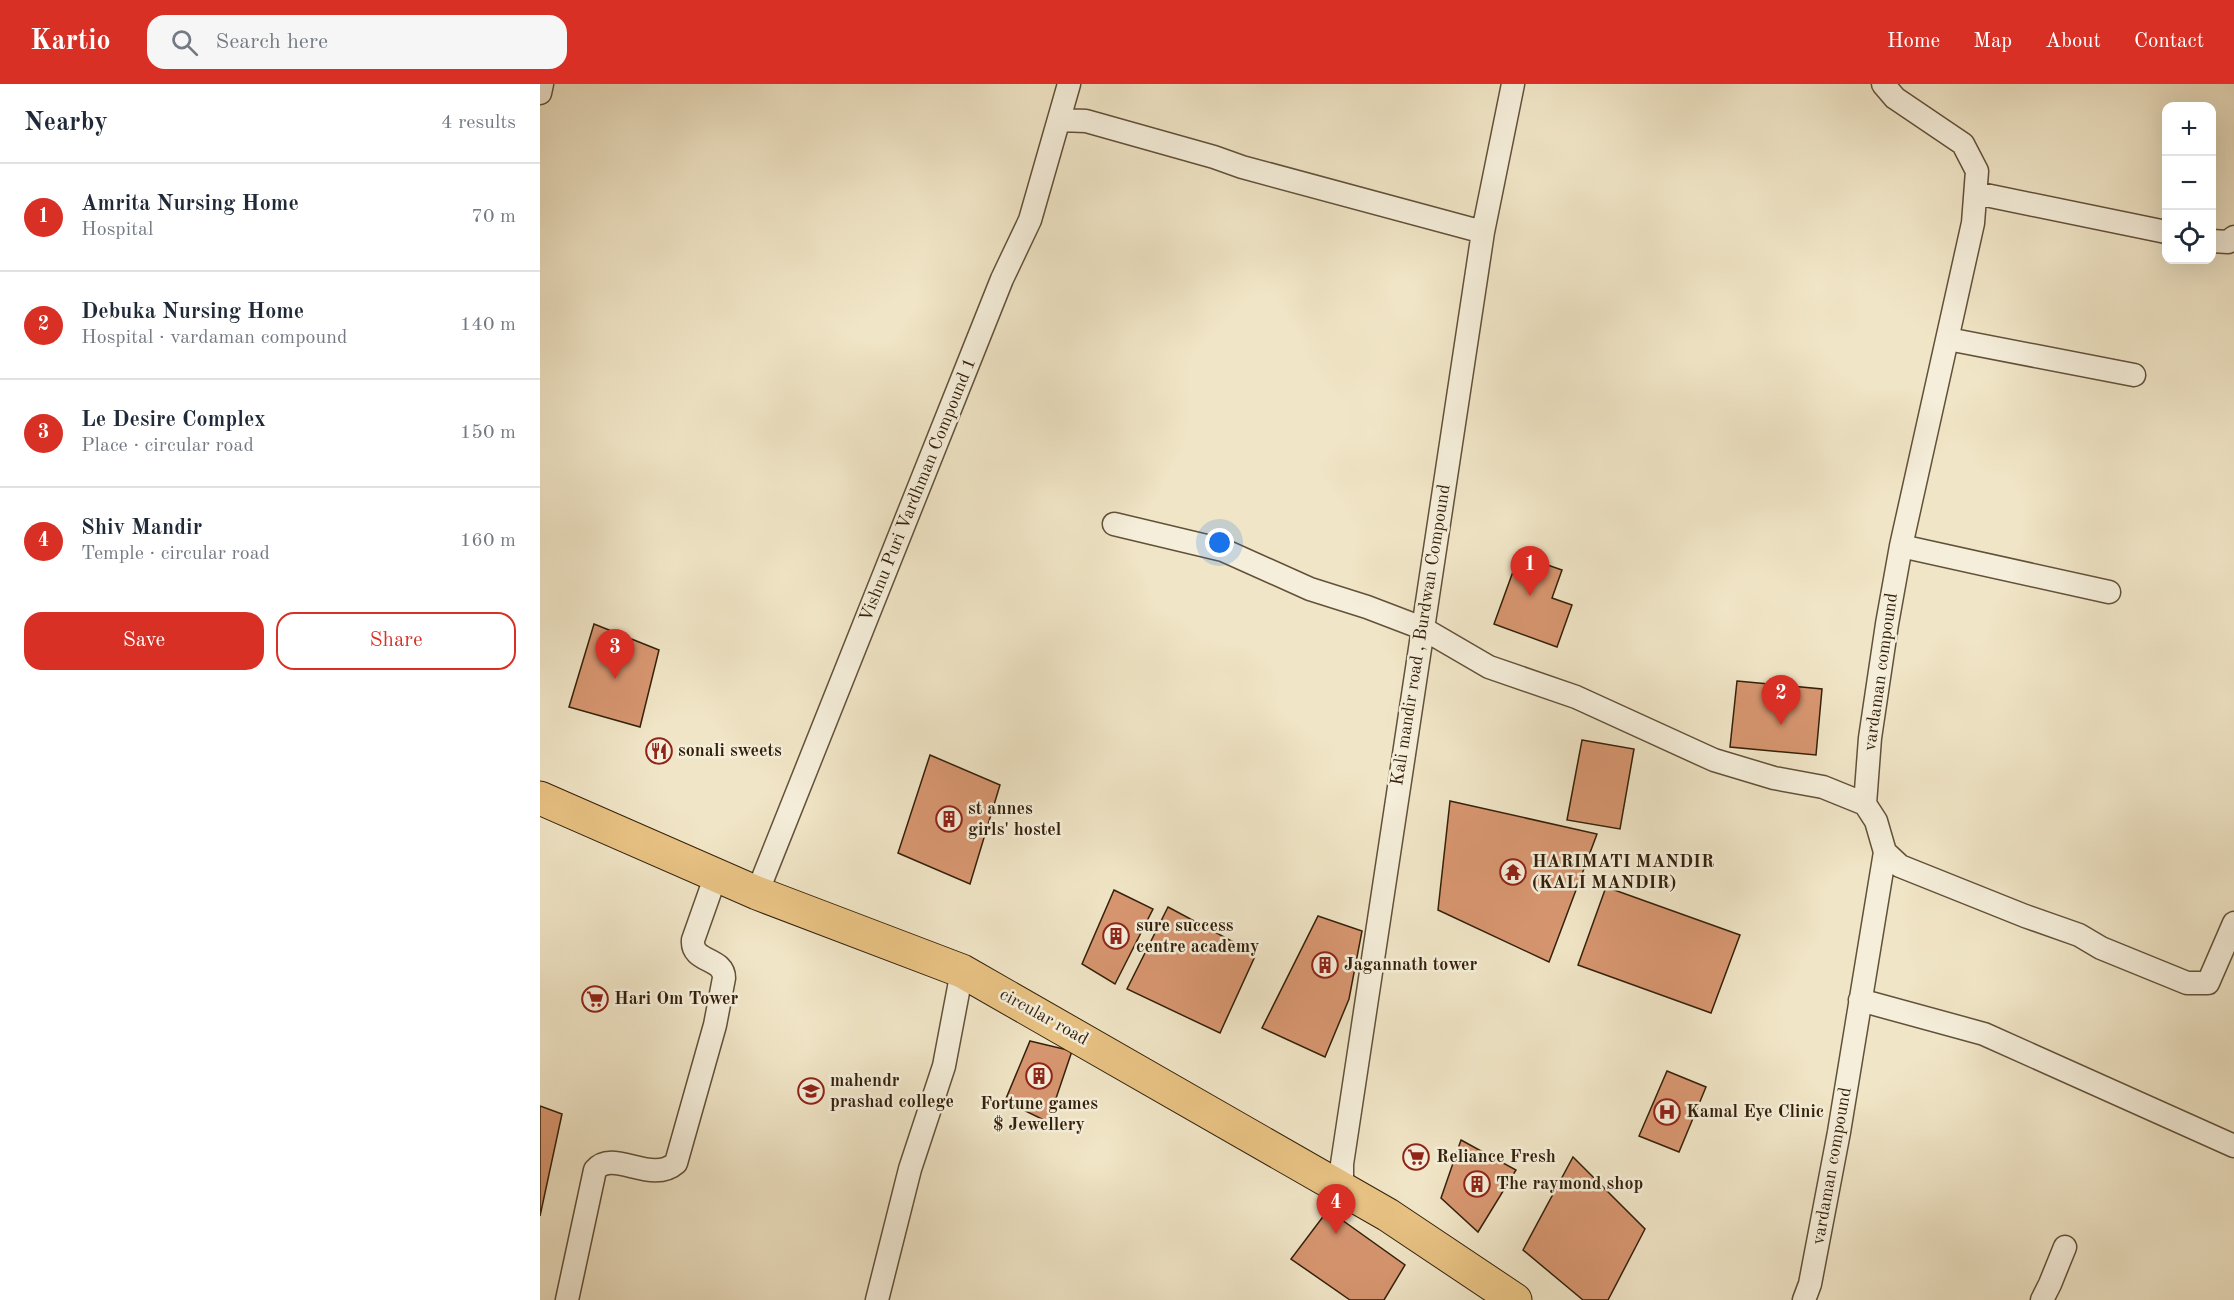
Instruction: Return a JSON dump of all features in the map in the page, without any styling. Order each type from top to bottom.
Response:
[{"type":"main road","name":"circular road","points":[[540,798],[757,892],[962,971],[1388,1215],[1515,1300]]},
{"type":"street","points":[[540,93],[542,84]]},
{"type":"street","name":"Vishnu Puri Vardhman Compound 1","points":[[757,892],[1002,279],[1030,220],[1069,84]]},
{"type":"street","name":"Kali mandir road , Burdwan Compound","points":[[1342,1189],[1341,1164],[1483,232],[1513,84]]},
{"type":"street","name":"vardaman compound","points":[[1804,1300],[1810,1284],[1839,1131],[1885,852],[1876,821],[1865,804],[1870,738],[1887,624],[1901,546],[1973,223],[1976,193],[1977,171],[1963,144],[1895,98],[1883,84]]},
{"type":"street","points":[[1060,120],[1086,121],[1242,167],[1483,232]]},
{"type":"street","points":[[1976,193],[2162,231]]},
{"type":"street","points":[[2216,241],[2228,242],[2234,237]]},
{"type":"street","points":[[1948,339],[2134,375]]},
{"type":"street","points":[[1114,524],[1223,550],[1310,589],[1422,628],[1490,667],[1576,698],[1714,760],[1774,778],[1823,787],[1865,804]]},
{"type":"street","points":[[1901,546],[2109,592]]},
{"type":"street","points":[[1885,852],[1900,866],[2079,934],[2101,948],[2187,983],[2208,983],[2234,923]]},
{"type":"street","points":[[567,1300],[595,1170],[604,1163],[612,1162],[661,1171],[670,1169],[676,1163],[715,1025],[724,978],[724,971],[721,967],[696,954],[692,947],[716,875]]},
{"type":"street","points":[[877,1300],[910,1169],[944,1066],[962,971]]},
{"type":"street","points":[[1860,1000],[1984,1034],[2234,1146]]},
{"type":"street","points":[[2042,1300],[2065,1246]]},
{"type":"building","points":[[1519,555],[1562,570],[1552,598],[1572,605],[1557,647],[1494,624]]},
{"type":"building","points":[[594,624],[659,650],[640,727],[569,707]]},
{"type":"building","points":[[1737,681],[1822,689],[1816,755],[1730,747]]},
{"type":"building","points":[[1582,740],[1634,749],[1620,829],[1567,820]]},
{"type":"building","name":"st annes girls' hostel","points":[[930,755],[1000,785],[970,884],[898,853]]},
{"type":"building","name":"HARIMATI MANDIR (KALI MANDIR)","points":[[1450,801],[1597,834],[1549,962],[1438,910]]},
{"type":"building","points":[[1606,887],[1740,935],[1711,1013],[1578,965]]},
{"type":"building","name":"sure success centre academy","points":[[1114,890],[1153,909],[1115,984],[1082,964]]},
{"type":"building","points":[[1168,907],[1256,954],[1220,1033],[1127,989]]},
{"type":"building","name":"Jagannath tower","points":[[1318,916],[1362,931],[1349,999],[1325,1057],[1262,1028]]},
{"type":"building","name":"Fortune games $ Jewellery","points":[[1030,1041],[1072,1051],[1048,1122],[1005,1101]]},
{"type":"building","points":[[1667,1071],[1706,1087],[1679,1152],[1639,1136]]},
{"type":"building","points":[[540,1106],[562,1114],[540,1216]]},
{"type":"building","name":"The raymond shop","points":[[1461,1140],[1516,1170],[1478,1232],[1441,1198]]},
{"type":"building","points":[[1573,1157],[1645,1229],[1608,1300],[1583,1300],[1523,1250]]},
{"type":"building","points":[[1328,1210],[1405,1265],[1384,1300],[1350,1300],[1291,1259]]},
{"type":"place","name":"Amrita Nursing Home","points":[[1530,596]]},
{"type":"place","name":"Le Desire Complex","points":[[615,679]]},
{"type":"place","name":"Debuka Nursing Home","points":[[1781,725]]},
{"type":"place","name":"sonali sweets","points":[[659,751]]},
{"type":"place","name":"st annes girls' hostel","points":[[949,819]]},
{"type":"place","name":"HARIMATI MANDIR (KALI MANDIR)","points":[[1513,872]]},
{"type":"place","name":"sure success centre academy","points":[[1116,936]]},
{"type":"place","name":"Jagannath tower","points":[[1325,965]]},
{"type":"place","name":"Hari Om Tower","points":[[595,999]]},
{"type":"place","name":"Fortune games $ Jewellery","points":[[1039,1076]]},
{"type":"place","name":"mahendr prashad college","points":[[811,1091]]},
{"type":"place","name":"Kamal Eye Clinic","points":[[1667,1112]]},
{"type":"place","name":"Reliance Fresh","points":[[1416,1157]]},
{"type":"place","name":"The raymond shop","points":[[1477,1184]]},
{"type":"place","name":"Shiv Mandir","points":[[1336,1234]]}]
